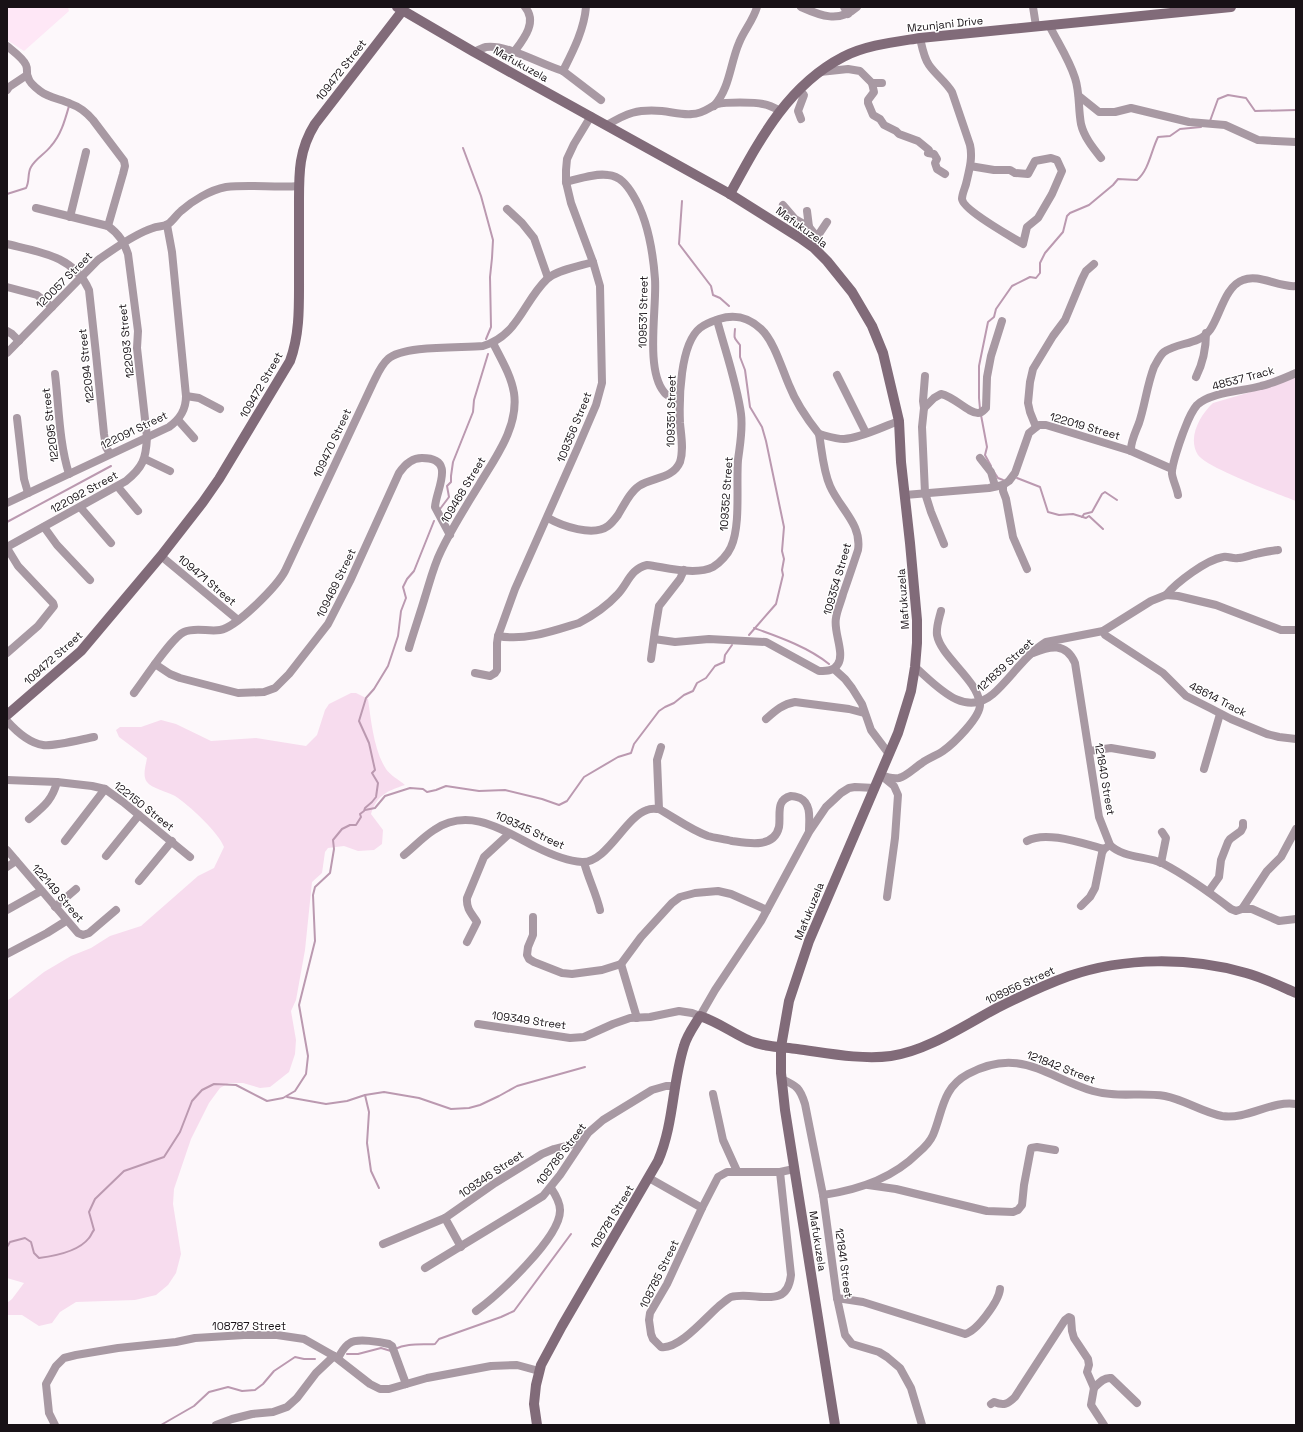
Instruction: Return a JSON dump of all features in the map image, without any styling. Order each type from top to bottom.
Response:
[{"type":"main road","name":"Mzunjani Drive","points":[[730,194],[757,145],[780,110],[799,89],[819,72],[844,56],[885,43],[920,38],[1194,9],[1231,7]]},
{"type":"main road","name":"Mafukuzela","points":[[400,9],[474,52],[730,194],[784,227],[814,248],[827,261],[858,300],[872,326],[883,353],[899,421],[901,462],[917,620],[915,667],[909,698],[898,733],[822,910],[798,971],[786,1013],[781,1047],[782,1079],[794,1169],[835,1425]]},
{"type":"main road","name":"109472 Street","points":[[7,715],[81,651],[161,556],[219,479],[274,390],[293,354],[297,336],[299,308],[299,186],[302,152],[307,135],[400,9]]},
{"type":"main road","name":"108956 Street","points":[[781,1047],[878,1057],[902,1054],[940,1038],[1038,988],[1096,969],[1124,964],[1148,962],[1194,964],[1223,968],[1247,973],[1296,993]]},
{"type":"main road","name":"109349 Street","points":[[700,1016],[714,1021],[748,1040],[781,1047]]},
{"type":"main road","name":"108781 Street","points":[[537,1425],[534,1404],[539,1371],[562,1326],[658,1161],[666,1140],[675,1086],[684,1046],[689,1032],[700,1016]]},
{"type":"street","points":[[514,52],[526,35],[530,26],[529,15],[525,7]]},
{"type":"street","points":[[563,71],[577,44],[586,7]]},
{"type":"street","points":[[714,106],[721,98],[727,85],[731,65],[739,43],[744,32],[752,21],[757,7]]},
{"type":"street","points":[[801,7],[815,13],[834,17],[840,17],[846,11],[857,7]]},
{"type":"street","points":[[1033,7],[1036,26]]},
{"type":"street","points":[[1049,25],[1070,63],[1079,96],[1082,126],[1090,144],[1101,158]]},
{"type":"street","points":[[920,38],[927,62],[949,86],[952,92],[972,152],[962,199],[965,206],[987,222],[1023,244],[1028,227],[1038,218],[1052,194],[1062,171],[1057,160],[1051,158],[1035,161],[1028,174],[1015,173],[1010,170],[994,170],[970,166]]},
{"type":"street","points":[[7,46],[26,63],[27,75],[31,82],[39,90],[49,96],[81,108],[93,120],[124,161],[125,166],[108,226]]},
{"type":"street","points":[[474,52],[492,47],[514,52],[563,71],[601,100]]},
{"type":"street","points":[[819,72],[848,69],[860,71],[872,83],[874,92],[868,100],[868,103],[873,115],[880,119],[884,125],[899,134],[918,141],[929,150],[928,153],[934,154],[937,159],[935,164],[937,169],[945,174]]},
{"type":"street","points":[[7,90],[27,75]]},
{"type":"street","points":[[872,83],[882,83]]},
{"type":"street","points":[[799,89],[804,95],[798,111],[801,119]]},
{"type":"street","points":[[1079,96],[1099,112],[1115,112],[1131,108],[1189,122],[1225,125],[1258,140],[1296,142]]},
{"type":"street","points":[[607,125],[622,116],[632,112],[644,110],[693,114],[703,112],[718,104],[758,103],[780,110]]},
{"type":"street","name":"109356 Street","points":[[475,673],[490,676],[496,673],[498,636],[515,589],[548,518],[596,405],[602,383],[600,286],[593,262],[571,203],[566,182],[567,159],[591,116]]},
{"type":"street","points":[[70,217],[86,152]]},
{"type":"street","name":"109531 Street","points":[[566,182],[593,175],[608,175],[618,178],[626,185],[641,209],[652,254],[655,279],[652,340],[657,378],[664,393],[671,397],[680,399]]},
{"type":"street","name":"120057 Street","points":[[7,353],[98,260],[153,228],[167,225],[184,209],[201,197],[224,187],[299,186]]},
{"type":"street","points":[[782,205],[795,219],[809,227],[817,237]]},
{"type":"street","points":[[36,208],[108,226],[117,233],[125,243]]},
{"type":"street","points":[[507,209],[522,223],[534,238],[548,278],[593,262]]},
{"type":"street","points":[[806,211],[809,227]]},
{"type":"street","points":[[814,248],[817,237],[827,222]]},
{"type":"street","name":"122091 Street","points":[[7,503],[147,437],[178,420],[184,409],[186,396],[172,252],[167,225]]},
{"type":"street","name":"122093 Street","points":[[125,243],[128,254],[138,331],[137,348],[147,437]]},
{"type":"street","points":[[7,244],[63,260],[81,276]]},
{"type":"street","points":[[1036,427],[1028,403],[1033,369],[1053,336],[1065,320],[1084,275],[1094,264]]},
{"type":"street","name":"122094 Street","points":[[81,276],[89,290],[104,434],[106,447],[110,454]]},
{"type":"street","name":"109470 Street","points":[[134,693],[155,664],[176,639],[184,632],[192,630],[223,630],[238,620],[264,596],[282,576],[373,382],[384,363],[389,358],[402,352],[482,346],[502,338],[548,278]]},
{"type":"street","points":[[1132,451],[1130,447],[1139,422],[1154,367],[1161,355],[1167,350],[1194,341],[1206,334],[1212,327],[1228,295],[1239,281],[1250,278],[1266,280],[1283,286],[1296,286]]},
{"type":"street","points":[[7,287],[36,295],[52,307]]},
{"type":"street","name":"109351 Street","points":[[548,518],[562,526],[588,530],[600,530],[612,523],[632,492],[638,487],[668,475],[675,470],[681,457],[682,436],[680,399],[686,355],[694,334],[700,328],[717,320],[733,316],[747,319],[762,330],[781,364],[795,400],[819,434]]},
{"type":"street","name":"109352 Street","points":[[498,636],[508,638],[524,638],[579,623],[587,619],[614,598],[631,575],[641,566],[647,565],[684,570],[707,569],[714,566],[730,549],[736,529],[738,460],[742,429],[741,413],[717,320]]},
{"type":"street","points":[[924,408],[934,398],[941,394],[952,398],[970,410],[978,413],[986,408],[987,377],[991,356],[1002,321]]},
{"type":"street","points":[[7,331],[19,340]]},
{"type":"street","points":[[1196,378],[1203,364],[1206,347],[1206,334]]},
{"type":"street","name":"109468 Street","points":[[408,648],[434,569],[450,535],[499,453],[506,439],[513,417],[514,394],[511,382],[492,343]]},
{"type":"street","name":"48537 Track","points":[[1172,470],[1189,417],[1198,404],[1217,396],[1261,386],[1296,373]]},
{"type":"street","name":"122095 Street","points":[[55,374],[62,442],[65,462],[69,474]]},
{"type":"street","points":[[836,375],[866,433]]},
{"type":"street","points":[[925,376],[922,426],[925,493],[944,544]]},
{"type":"street","points":[[186,396],[199,398],[220,409]]},
{"type":"street","points":[[17,418],[24,479],[28,493]]},
{"type":"street","points":[[178,420],[194,438]]},
{"type":"street","points":[[819,434],[844,439],[899,421]]},
{"type":"street","name":"122019 Street","points":[[999,485],[1010,481],[1015,473],[1029,433],[1036,427],[1046,425],[1132,451],[1172,470]]},
{"type":"street","name":"109354 Street","points":[[819,434],[826,475],[831,487],[857,531],[860,540],[835,618],[840,659],[834,669]]},
{"type":"street","points":[[147,437],[145,459],[170,471]]},
{"type":"street","name":"109469 Street","points":[[155,664],[170,674],[180,678],[238,692],[264,692],[274,688],[289,674],[328,624],[350,581],[400,473],[405,465],[411,460],[426,458],[435,461],[441,466],[442,480],[436,507],[450,535]]},
{"type":"street","points":[[980,458],[1003,491],[1006,499],[1013,537],[1027,569]]},
{"type":"street","name":"122092 Street","points":[[7,548],[126,482],[138,470],[145,459]]},
{"type":"street","points":[[1172,470],[1172,476],[1176,484],[1178,495]]},
{"type":"street","points":[[905,495],[999,485]]},
{"type":"street","points":[[118,487],[138,511]]},
{"type":"street","points":[[80,507],[111,542]]},
{"type":"street","points":[[44,527],[57,545],[90,580]]},
{"type":"street","points":[[7,548],[18,566],[54,606],[38,626],[7,653]]},
{"type":"street","points":[[1166,595],[1182,579],[1221,557],[1227,556],[1235,559],[1278,550]]},
{"type":"street","name":"109471 Street","points":[[161,556],[238,620]]},
{"type":"street","points":[[652,659],[659,606],[680,579],[684,570]]},
{"type":"street","points":[[1166,595],[1178,596],[1216,606],[1281,630],[1296,630]]},
{"type":"street","name":"121839 Street","points":[[915,667],[950,697],[963,702],[979,702],[988,699],[1041,646],[1052,640],[1073,638],[1103,631],[1151,601],[1166,595]]},
{"type":"street","points":[[881,775],[898,778],[905,775],[925,760],[941,752],[975,718],[980,707],[975,692],[964,674],[940,642],[937,630],[941,611]]},
{"type":"street","name":"48614 Track","points":[[1103,631],[1105,635],[1163,673],[1186,696],[1220,714],[1267,734],[1296,739]]},
{"type":"street","points":[[654,639],[675,642],[708,639],[766,642],[819,671],[834,669],[845,678],[852,688],[862,704],[871,730],[889,754]]},
{"type":"street","name":"121840 Street","points":[[1033,654],[1048,647],[1057,647],[1067,652],[1073,658],[1078,680],[1100,817],[1107,847]]},
{"type":"street","points":[[766,719],[778,708],[795,702],[864,713]]},
{"type":"street","points":[[1204,769],[1220,714]]},
{"type":"street","points":[[7,721],[29,740],[44,746],[94,737]]},
{"type":"street","points":[[660,809],[657,760],[661,747]]},
{"type":"street","points":[[1089,751],[1111,748],[1152,755]]},
{"type":"street","points":[[881,775],[894,786],[898,795],[895,838],[887,897]]},
{"type":"street","name":"122150 Street","points":[[7,780],[57,782],[105,789],[172,841],[190,857]]},
{"type":"street","points":[[29,819],[50,800],[57,782]]},
{"type":"street","points":[[700,1016],[715,990],[767,910],[809,832],[830,803],[849,788],[875,788]]},
{"type":"street","points":[[65,841],[105,789]]},
{"type":"street","points":[[600,910],[584,862],[595,858],[613,842],[634,819],[648,809],[660,809],[708,836],[749,844],[757,844],[765,842],[775,835],[779,826],[779,808],[781,803],[790,796],[795,796],[801,799],[808,808],[809,832]]},
{"type":"street","points":[[106,856],[139,815]]},
{"type":"street","name":"109345 Street","points":[[404,855],[434,830],[458,820],[466,820],[487,822],[548,852],[566,859],[584,862]]},
{"type":"street","points":[[1209,891],[1220,877],[1221,860],[1228,842],[1241,831],[1243,823]]},
{"type":"street","points":[[1242,909],[1267,871],[1281,857],[1296,829]]},
{"type":"street","points":[[1161,863],[1166,838],[1162,832]]},
{"type":"street","points":[[467,942],[477,922],[468,910],[466,903],[480,863],[484,857],[509,834]]},
{"type":"street","points":[[1027,842],[1032,838],[1046,837],[1118,850],[1126,854],[1161,863],[1186,876],[1209,891],[1231,909],[1236,911],[1242,909],[1252,909],[1279,921],[1296,919]]},
{"type":"street","points":[[139,881],[172,841]]},
{"type":"street","points":[[1081,906],[1090,897],[1095,888],[1102,853],[1107,847]]},
{"type":"street","name":"122149 Street","points":[[7,850],[78,933],[85,934],[116,910]]},
{"type":"street","points":[[7,867],[16,861]]},
{"type":"street","points":[[55,907],[76,889]]},
{"type":"street","points":[[7,910],[41,891]]},
{"type":"street","points":[[533,917],[533,935],[528,947],[527,955],[529,959],[556,971],[572,974],[602,970],[621,964],[641,937],[672,903],[680,897],[695,893],[718,891],[731,894],[767,910]]},
{"type":"street","points":[[7,954],[47,933],[66,920]]},
{"type":"street","points":[[621,964],[637,1018]]},
{"type":"street","name":"109349 Street","points":[[478,1024],[570,1038],[584,1037],[623,1020],[679,1011],[700,1016]]},
{"type":"street","name":"121842 Street","points":[[823,1195],[855,1189],[867,1185],[908,1163],[926,1145],[933,1135],[945,1099],[956,1082],[978,1069],[998,1064],[1016,1062],[1029,1065],[1083,1087],[1102,1093],[1120,1095],[1156,1095],[1177,1099],[1224,1116],[1252,1112],[1288,1103],[1296,1104]]},
{"type":"street","name":"121841 Street","points":[[782,1079],[797,1087],[802,1095],[823,1195],[837,1298],[843,1328],[847,1339],[852,1344],[887,1356],[900,1368],[911,1388],[922,1425]]},
{"type":"street","name":"108786 Street","points":[[425,1268],[535,1201],[551,1188],[581,1142],[596,1125],[630,1102],[652,1090],[666,1086],[675,1086]]},
{"type":"street","points":[[713,1094],[723,1140],[737,1171]]},
{"type":"street","name":"109346 Street","points":[[383,1244],[445,1218],[494,1183],[542,1154],[554,1149],[581,1142]]},
{"type":"street","points":[[867,1185],[896,1189],[976,1209],[1013,1212],[1018,1210],[1022,1205],[1024,1184],[1032,1148],[1037,1147],[1055,1150]]},
{"type":"street","name":"108785 Street","points":[[780,1172],[791,1275],[787,1290],[775,1297],[731,1297],[675,1345],[661,1347],[651,1334],[649,1320],[650,1314],[667,1284],[718,1177],[727,1172],[780,1172],[794,1169]]},
{"type":"street","points":[[649,1178],[702,1208]]},
{"type":"street","points":[[476,1311],[493,1297],[528,1263],[556,1227],[559,1219],[560,1207],[551,1188]]},
{"type":"street","points":[[445,1218],[461,1247]]},
{"type":"street","points":[[837,1298],[863,1302],[965,1334],[973,1330],[982,1320],[996,1302],[1000,1294],[1000,1289]]},
{"type":"street","points":[[991,1404],[994,1402],[1003,1405],[1008,1404],[1015,1398],[1065,1320],[1069,1317],[1071,1318],[1074,1338],[1088,1359],[1089,1365],[1087,1372],[1094,1388],[1092,1405],[1104,1425]]},
{"type":"street","name":"108787 Street","points":[[55,1425],[48,1413],[46,1384],[59,1362],[64,1358],[195,1338],[244,1335],[277,1335],[304,1339],[336,1357],[376,1388],[385,1390],[427,1378],[491,1366],[518,1365],[539,1371]]},
{"type":"street","points":[[216,1425],[232,1419],[252,1414],[273,1412],[287,1407],[292,1403],[316,1373],[336,1357],[352,1341],[381,1342],[389,1344],[393,1350],[406,1384]]},
{"type":"street","points":[[1094,1388],[1103,1379],[1107,1377],[1111,1378],[1137,1403]]},
{"type":"shaded area","points":[[7,7],[68,7],[69,11],[24,51],[7,40]]},
{"type":"shaded area","points":[[1296,376],[1296,501],[1259,487],[1215,467],[1198,455],[1194,441],[1196,427],[1213,403],[1271,386]]},
{"type":"shaded area","points":[[351,693],[356,693],[368,699],[376,744],[382,762],[390,773],[405,785],[388,792],[376,802],[373,808],[371,814],[383,830],[382,844],[374,850],[358,851],[344,846],[328,848],[325,852],[322,873],[312,882],[305,950],[296,1000],[291,1011],[296,1040],[295,1054],[289,1072],[270,1087],[260,1088],[243,1083],[229,1083],[220,1088],[209,1103],[191,1139],[174,1189],[173,1204],[181,1254],[176,1273],[168,1285],[156,1295],[135,1300],[76,1302],[60,1312],[52,1323],[39,1326],[22,1315],[8,1315],[7,1303],[12,1299],[24,1283],[7,1278],[7,1001],[44,972],[71,956],[91,948],[110,936],[141,926],[198,876],[214,868],[224,847],[210,827],[187,805],[175,796],[156,788],[147,782],[145,767],[147,758],[119,737],[116,730],[120,727],[141,727],[161,720],[176,724],[211,741],[256,738],[306,746],[317,735],[325,710],[329,704]]},
{"type":"waterway","points":[[1210,121],[1218,99],[1228,95],[1246,98],[1255,111],[1296,110]]},
{"type":"waterway","points":[[7,194],[26,188],[31,167],[54,142],[62,127],[69,106]]},
{"type":"waterway","points":[[980,409],[979,366],[988,322],[994,317],[996,309],[1012,286],[1030,277],[1036,278],[1040,273],[1040,263],[1045,253],[1063,232],[1067,216],[1070,213],[1089,205],[1118,179],[1137,180],[1141,176],[1147,166],[1158,137],[1170,136],[1180,129],[1201,127]]},
{"type":"waterway","points":[[463,148],[481,196],[493,240],[490,277],[491,327],[486,339]]},
{"type":"waterway","points":[[682,201],[679,244],[711,286],[713,295],[720,298],[729,306]]},
{"type":"waterway","points":[[735,329],[735,338],[740,345],[740,357],[745,370],[750,407],[762,427],[766,441],[784,527],[782,551],[784,559],[782,570],[783,575],[776,604],[749,635]]},
{"type":"waterway","points":[[440,509],[449,497],[447,486],[451,482],[453,462],[473,412],[474,400],[488,354]]},
{"type":"waterway","points":[[981,415],[987,447],[985,455],[991,466]]},
{"type":"waterway","points":[[7,522],[111,466]]},
{"type":"waterway","points":[[994,472],[998,478],[1003,480]]},
{"type":"waterway","points":[[1017,478],[1040,487],[1048,512],[1059,515],[1073,514],[1086,518],[1089,516],[1103,529]]},
{"type":"waterway","points":[[1082,517],[1084,514],[1092,512],[1102,494],[1105,492],[1117,500]]},
{"type":"waterway","points":[[7,1247],[10,1242],[25,1238],[31,1242],[34,1253],[39,1258],[73,1250],[85,1243],[94,1230],[89,1212],[95,1199],[124,1171],[164,1157],[180,1132],[192,1101],[202,1090],[214,1084],[236,1085],[267,1101],[283,1098],[295,1091],[306,1074],[308,1056],[299,1005],[315,941],[313,895],[315,887],[330,873],[334,849],[333,840],[342,829],[350,825],[356,825],[361,817],[360,814],[376,797],[378,783],[372,773],[375,770],[369,743],[359,721],[366,698],[374,689],[388,666],[398,636],[401,611],[406,598],[403,587],[407,579],[414,571],[434,521]]},
{"type":"waterway","points":[[754,628],[812,652],[829,664]]},
{"type":"waterway","points":[[365,810],[375,808],[385,796],[410,788],[423,789],[427,792],[446,786],[479,791],[505,790],[542,799],[559,805],[567,801],[584,777],[618,757],[631,753],[634,744],[659,711],[693,691],[697,683],[706,678],[715,666],[724,662],[725,655],[732,645]]},
{"type":"waterway","points":[[287,1097],[326,1104],[347,1101],[365,1095],[384,1092],[419,1098],[451,1109],[469,1108],[480,1105],[517,1086],[585,1067]]},
{"type":"waterway","points":[[365,1095],[369,1112],[367,1143],[371,1171],[379,1188]]},
{"type":"waterway","points":[[395,1349],[410,1345],[435,1344],[439,1339],[514,1311],[571,1234]]},
{"type":"waterway","points":[[347,1354],[358,1354],[381,1348],[391,1351]]},
{"type":"waterway","points":[[161,1425],[194,1406],[209,1392],[228,1387],[242,1391],[255,1390],[263,1384],[274,1371],[295,1357],[315,1359]]}]
